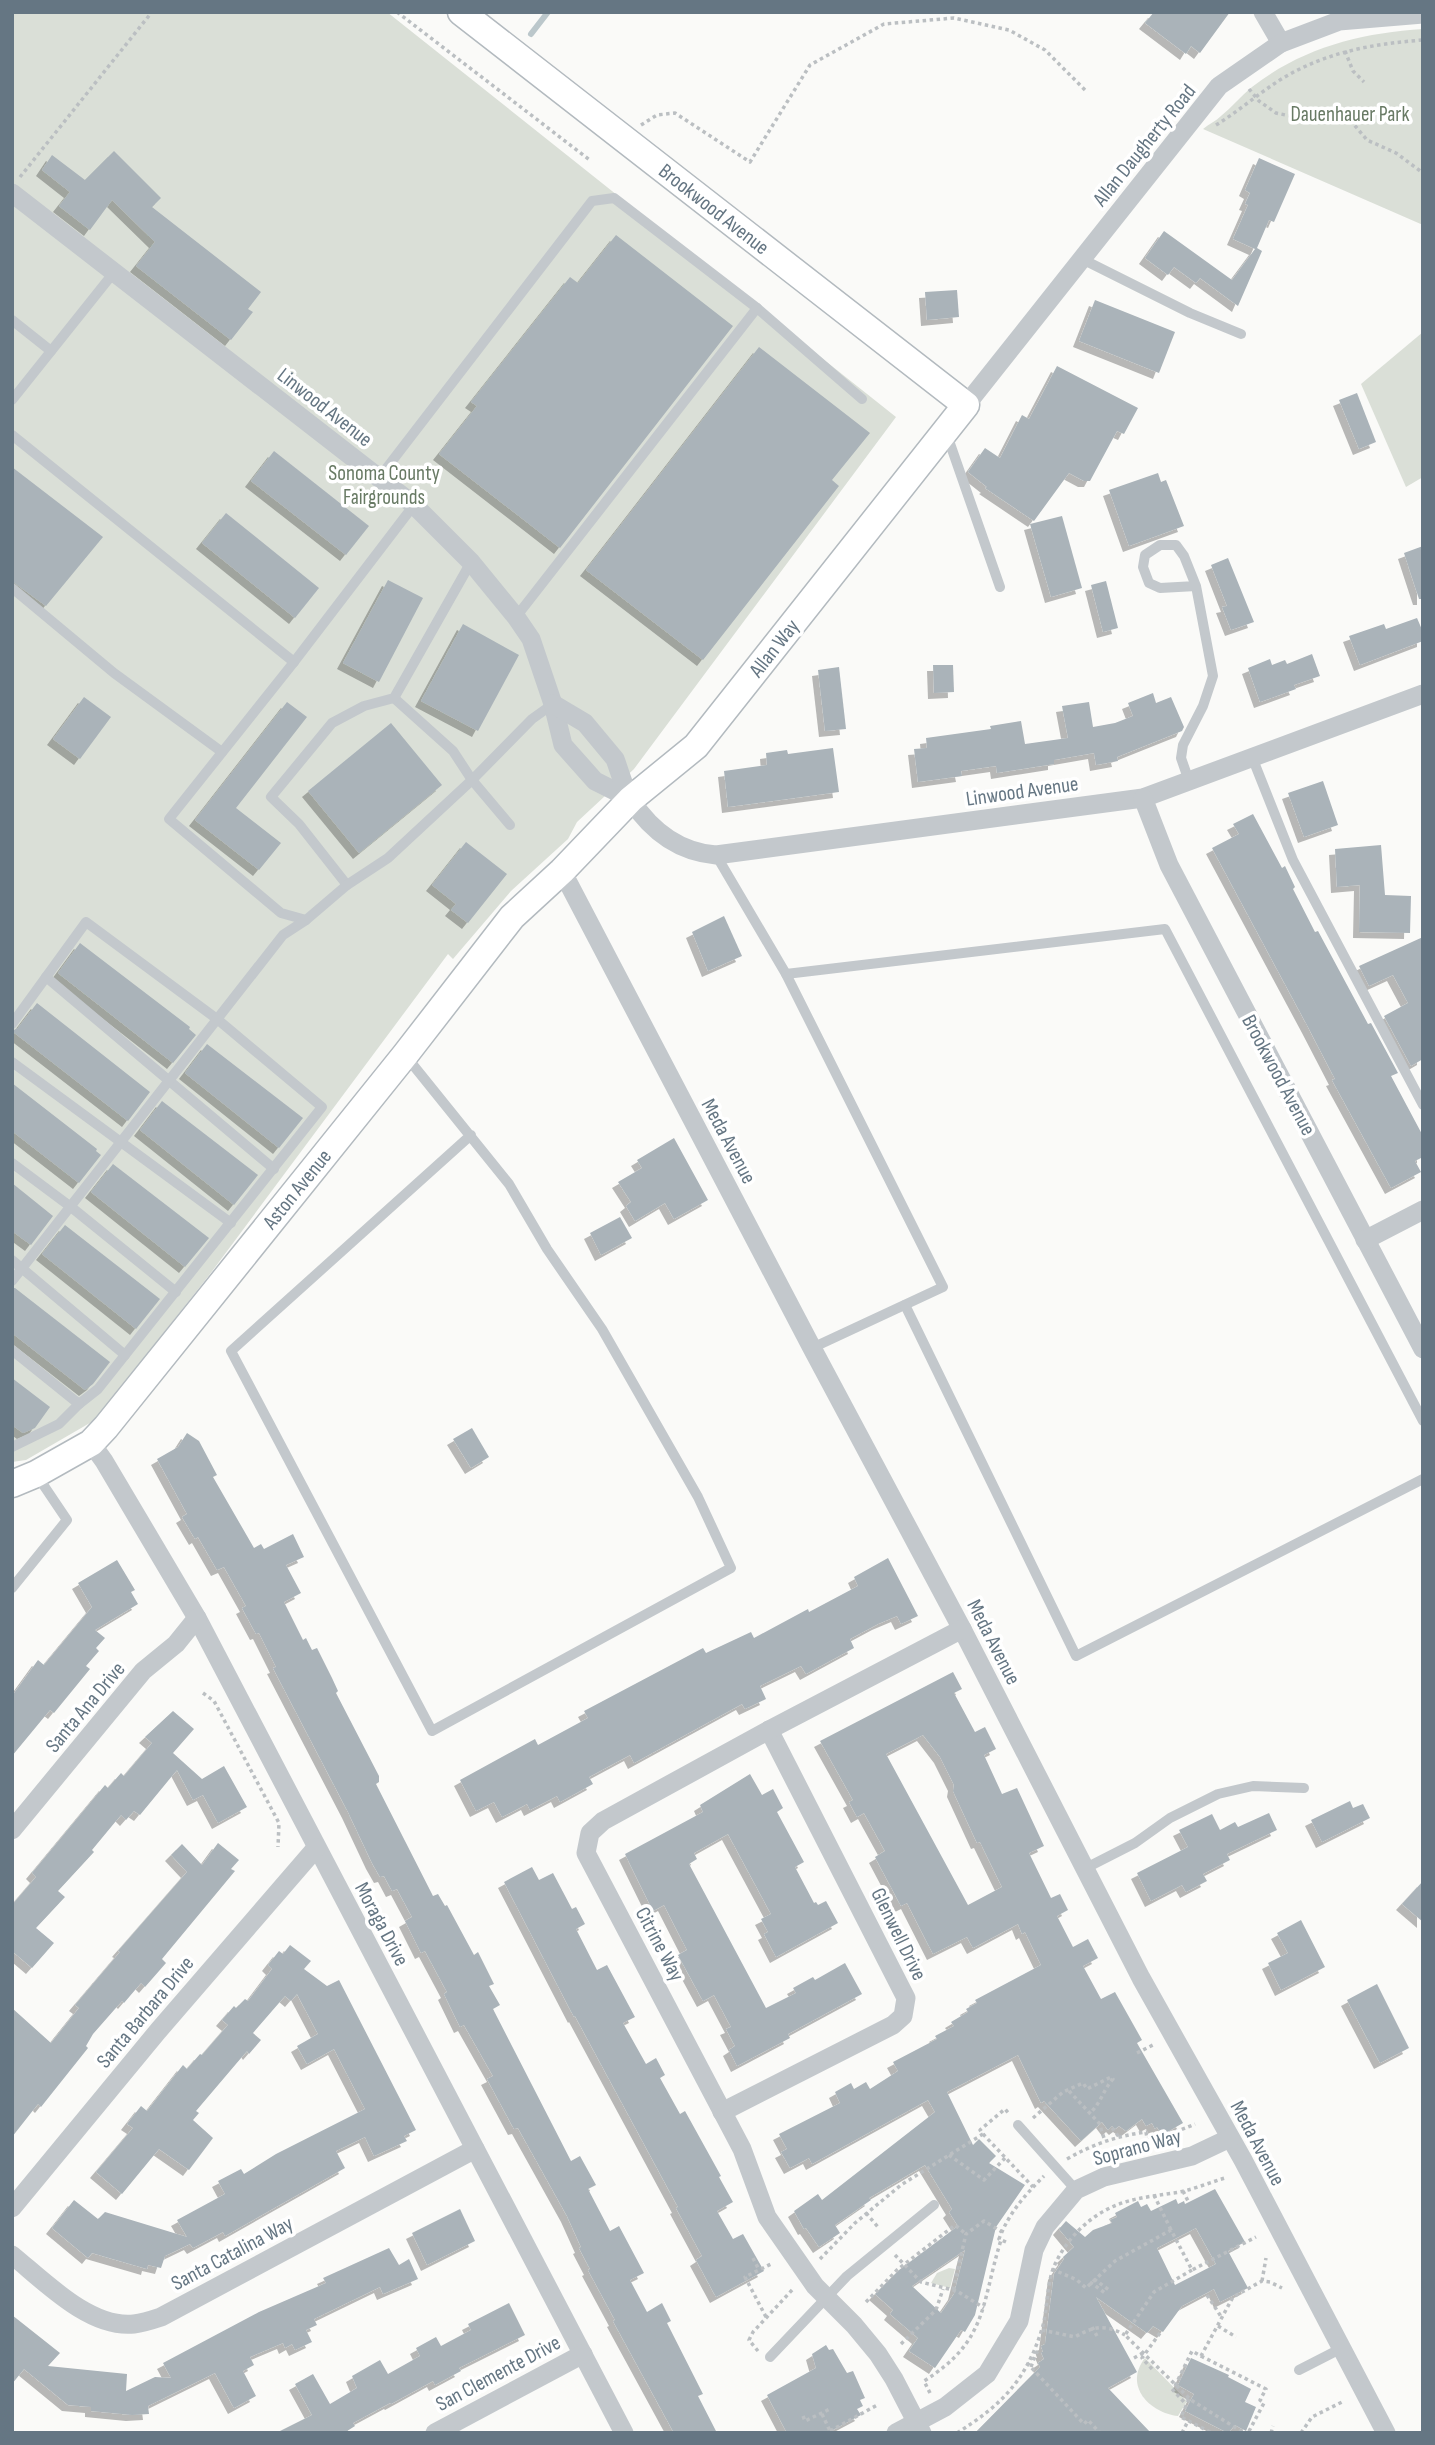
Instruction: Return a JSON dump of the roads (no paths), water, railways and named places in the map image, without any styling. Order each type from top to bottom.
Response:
[{"type":"street","name":"Brookwood Avenue","points":[[461,12],[966,405]]},
{"type":"street","points":[[1264,12],[1280,43]]},
{"type":"street","name":"Allan Daugherty Road","points":[[966,405],[1219,86],[1280,43],[1337,17],[1423,13]]},
{"type":"street","name":"Linwood Avenue","points":[[12,192],[414,505],[471,562],[531,639],[563,745],[595,781],[631,799]]},
{"type":"street","name":"Allan Way","points":[[562,871],[631,799],[696,747],[966,405]]},
{"type":"street","name":"Linwood Avenue","points":[[553,705],[585,723],[611,754],[631,799],[656,829],[677,846],[696,853],[716,855],[1143,798],[1423,694]]},
{"type":"street","name":"Brookwood Avenue","points":[[1143,798],[1169,865],[1423,1349]]},
{"type":"street","name":"Aston Avenue","points":[[24,1479],[91,1443],[405,1055],[512,917],[562,871]]},
{"type":"street","name":"Meda Avenue","points":[[562,871],[811,1348],[962,1629],[1141,1978],[1230,2138],[1386,2433]]},
{"type":"street","points":[[1365,1240],[1423,1210]]},
{"type":"street","name":"Moraga Drive","points":[[91,1443],[197,1618],[624,2433]]},
{"type":"street","name":"Santa Ana Drive","points":[[12,1830],[143,1671],[176,1644],[197,1618]]},
{"type":"street","name":"Citrine Way","points":[[919,2427],[878,2354],[854,2325],[815,2286],[766,2217],[742,2149],[586,1853],[590,1833],[603,1821],[962,1629]]},
{"type":"street","name":"Glenwell Drive","points":[[722,2112],[892,2025],[903,2016],[906,1998],[769,1730]]},
{"type":"street","name":"Santa Barbara Drive","points":[[12,2208],[158,2031],[316,1848]]},
{"type":"street","name":"Soprano Way","points":[[895,2433],[919,2427],[987,2374],[1019,2321],[1034,2250],[1045,2227],[1076,2190],[1104,2177],[1192,2156],[1230,2138]]},
{"type":"street","name":"Santa Catalina Way","points":[[12,2255],[74,2305],[104,2321],[133,2325],[161,2317],[475,2148]]},
{"type":"street","name":"San Clemente Drive","points":[[435,2433],[583,2354]]},
{"type":"lane","points":[[379,478],[592,201],[614,198],[757,308],[862,399]]},
{"type":"lane","points":[[1082,259],[1190,313],[1241,334]]},
{"type":"lane","points":[[12,400],[116,271]]},
{"type":"lane","points":[[516,617],[757,308]]},
{"type":"lane","points":[[12,320],[51,351]]},
{"type":"lane","points":[[946,432],[1000,587]]},
{"type":"lane","points":[[12,435],[294,662]]},
{"type":"lane","points":[[306,920],[281,913],[169,819],[414,505]]},
{"type":"lane","points":[[1189,781],[1181,758],[1183,745],[1203,706],[1213,676],[1196,586],[1184,556],[1176,545],[1160,545],[1145,555],[1143,567],[1149,583],[1160,588],[1196,586]]},
{"type":"lane","points":[[347,885],[299,824],[271,797],[332,723],[364,706],[394,698],[471,562]]},
{"type":"lane","points":[[12,588],[114,673],[222,752]]},
{"type":"lane","points":[[394,698],[453,751],[472,780],[510,825]]},
{"type":"lane","points":[[12,1281],[283,935],[306,920],[347,885],[388,858],[472,780],[532,719],[553,705]]},
{"type":"lane","points":[[1252,757],[1293,860],[1423,1105]]},
{"type":"lane","points":[[716,855],[786,974],[943,1287],[811,1348]]},
{"type":"lane","points":[[12,1024],[86,922],[217,1019],[322,1107],[98,1389],[59,1424],[15,1443]]},
{"type":"lane","points":[[786,974],[1166,929],[1423,1421]]},
{"type":"lane","points":[[46,976],[274,1169]]},
{"type":"lane","points":[[405,1055],[471,1135],[509,1184],[547,1249],[602,1329],[698,1497],[731,1568],[432,1731],[231,1351],[471,1135]]},
{"type":"lane","points":[[12,1062],[231,1223]]},
{"type":"lane","points":[[12,1163],[176,1292]]},
{"type":"lane","points":[[12,1261],[125,1355]]},
{"type":"lane","points":[[905,1305],[1076,1656],[1423,1479]]},
{"type":"lane","points":[[12,1350],[79,1404]]},
{"type":"lane","points":[[12,1588],[67,1520],[24,1479]]},
{"type":"lane","points":[[1084,1869],[1135,1843],[1170,1818],[1218,1794],[1253,1786],[1304,1788]]},
{"type":"lane","points":[[1018,2125],[1076,2190]]},
{"type":"lane","points":[[769,2357],[847,2276],[934,2205]]},
{"type":"lane","points":[[1299,2370],[1342,2348]]},
{"type":"waterway","points":[[531,34],[548,12]]},
{"type":"park label","name":"Dauenhauer Park","points":[[1350,114]]},
{"type":"park label","name":"Sonoma County Fairgrounds","points":[[384,485]]}]
